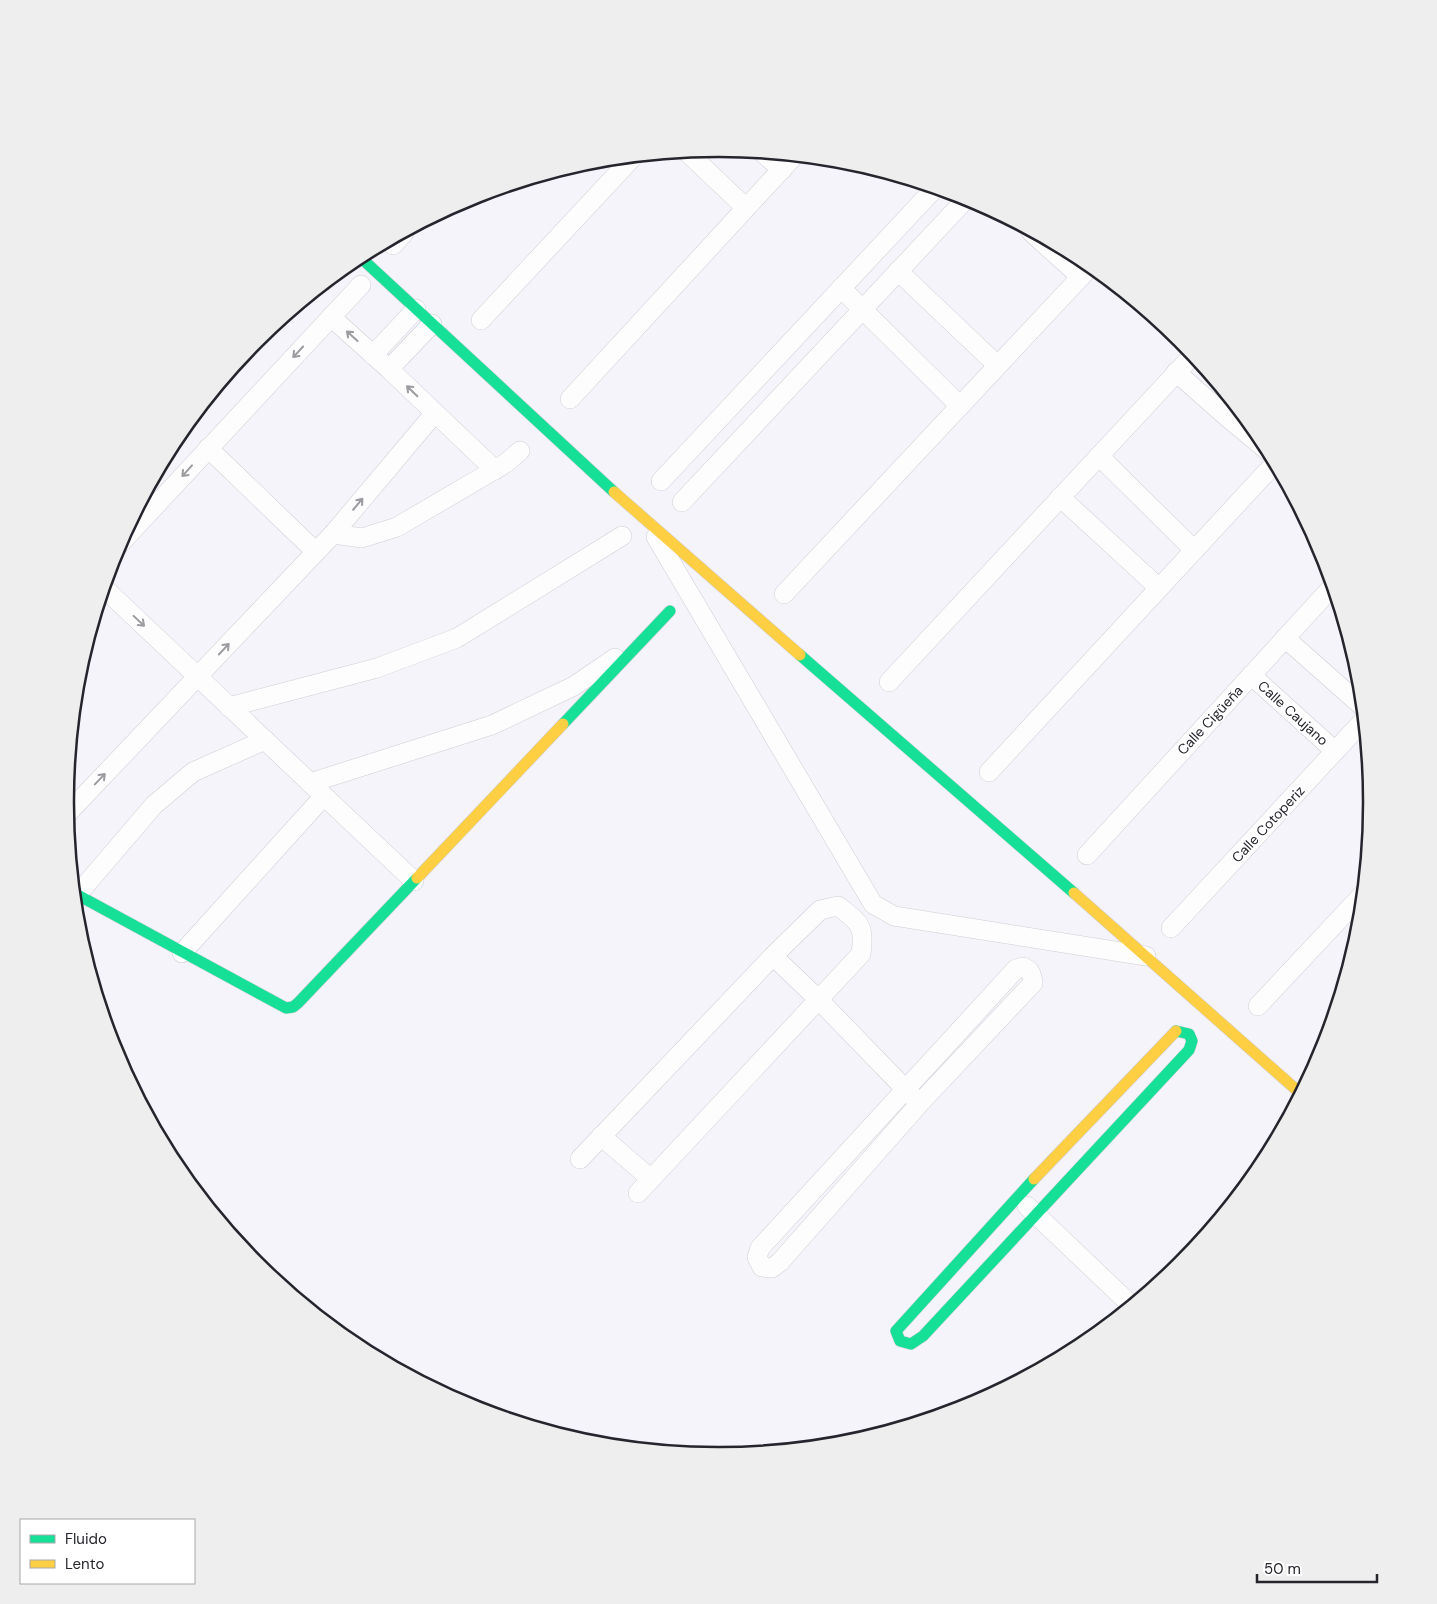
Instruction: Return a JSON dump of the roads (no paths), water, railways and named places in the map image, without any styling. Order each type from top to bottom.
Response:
[{"type":"street","points":[[693,158],[746,208]]},
{"type":"street","points":[[771,160],[782,170]]},
{"type":"street","points":[[570,400],[789,162]]},
{"type":"street","points":[[481,320],[626,164]]},
{"type":"street","points":[[661,481],[931,193]]},
{"type":"street","points":[[682,502],[961,204]]},
{"type":"street","points":[[366,262],[648,523],[1146,956],[1295,1090]]},
{"type":"street","points":[[898,271],[997,365]]},
{"type":"street","points":[[784,594],[1086,272]]},
{"type":"street","points":[[136,527],[361,285]]},
{"type":"street","points":[[841,288],[960,406]]},
{"type":"street","points":[[373,355],[416,309]]},
{"type":"street","points":[[331,317],[389,369],[434,414],[495,470]]},
{"type":"street","points":[[389,369],[432,324]]},
{"type":"street","points":[[889,682],[1188,360]]},
{"type":"street","points":[[1176,372],[1231,412]]},
{"type":"street","points":[[74,807],[333,534],[434,414]]},
{"type":"street","points":[[208,448],[316,552]]},
{"type":"street","points":[[333,534],[362,538],[397,527],[495,470],[520,451]]},
{"type":"street","points":[[1099,456],[1194,550]]},
{"type":"street","points":[[989,772],[1270,468]]},
{"type":"street","points":[[1060,497],[1159,588]]},
{"type":"street","points":[[648,523],[873,904],[894,916],[1146,956]]},
{"type":"street","points":[[229,707],[377,668],[457,638],[622,536]]},
{"type":"street","name":"Calle Cigüeña","points":[[1087,854],[1328,592]]},
{"type":"street","points":[[109,593],[414,881]]},
{"type":"street","points":[[81,897],[286,1008],[293,1007],[298,1004],[670,611]]},
{"type":"street","points":[[1285,638],[1355,701]]},
{"type":"street","points":[[310,783],[492,725],[574,686],[644,639]]},
{"type":"street","name":"Calle Caujano","points":[[1251,675],[1335,751]]},
{"type":"street","name":"Calle Cotoperiz","points":[[1172,928],[1359,726]]},
{"type":"street","points":[[79,889],[154,805],[193,772],[265,740]]},
{"type":"street","points":[[182,953],[324,796]]},
{"type":"street","points":[[1258,1006],[1355,902]]},
{"type":"street","points":[[855,920],[873,904]]},
{"type":"street","points":[[580,1159],[772,956],[820,910],[838,906],[855,920],[864,935],[862,954],[638,1193]]},
{"type":"street","points":[[772,956],[818,999],[920,1103]]},
{"type":"street","points":[[1023,967],[1028,969],[1032,975],[1033,983],[920,1103],[780,1262],[772,1268],[762,1267],[757,1257],[760,1248],[905,1089],[1016,969],[1023,967]]},
{"type":"street","points":[[1176,1030],[1188,1034],[1192,1041],[1190,1050],[923,1336],[911,1344],[900,1341],[896,1331],[1017,1196],[1176,1030]]},
{"type":"street","points":[[601,1136],[651,1179]]},
{"type":"street","points":[[1017,1196],[1127,1301]]}]
